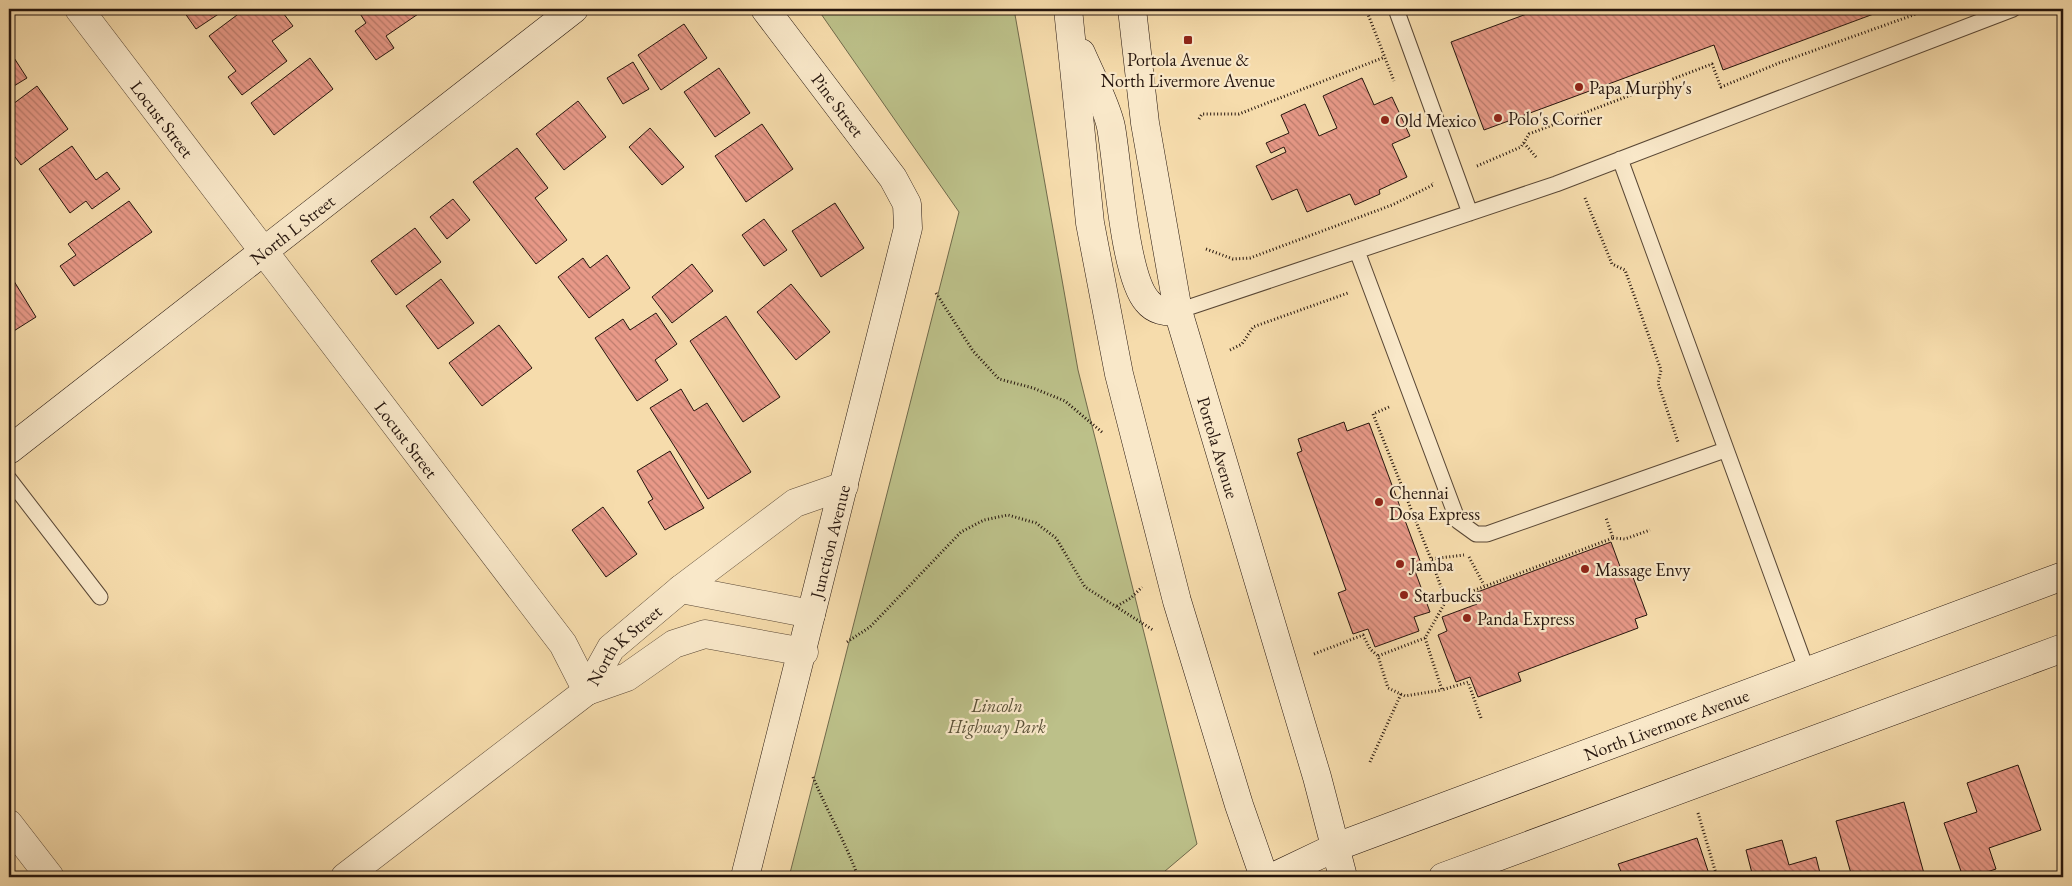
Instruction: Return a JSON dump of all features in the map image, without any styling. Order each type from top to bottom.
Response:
[{"type":"main road","name":"Locust Street","points":[[79,9],[231,206],[263,253],[563,644],[586,691]]},
{"type":"main road","name":"North L Street","points":[[9,450],[574,9]]},
{"type":"main road","name":"Pine Street","points":[[765,9],[893,178],[907,204]]},
{"type":"main road","name":"Portola Avenue","points":[[1132,9],[1145,123],[1178,311],[1317,777],[1343,877]]},
{"type":"main road","points":[[1068,15],[1110,125],[1122,210],[1137,283],[1142,295],[1150,305],[1161,310],[1178,311]]},
{"type":"main road","points":[[1068,15],[1090,223],[1119,374],[1177,601],[1238,805],[1264,877]]},
{"type":"main road","name":"Junction Avenue","points":[[746,877],[804,652],[811,614],[908,228],[907,204]]},
{"type":"main road","name":"North K Street","points":[[345,877],[586,691],[611,648],[681,589],[795,503],[844,486]]},
{"type":"main road","name":"North Livermore Avenue","points":[[1273,877],[1336,847],[2063,576]]},
{"type":"main road","points":[[681,589],[811,614]]},
{"type":"main road","points":[[586,691],[627,677],[674,644],[705,634],[804,652]]},
{"type":"main road","points":[[1443,877],[2063,648]]},
{"type":"main road","points":[[9,824],[50,877]]},
{"type":"lane","points":[[1396,9],[1470,212]]},
{"type":"lane","points":[[1178,311],[1620,159],[2013,9]]},
{"type":"lane","points":[[1620,159],[1807,671]]},
{"type":"lane","points":[[1357,251],[1458,521],[1476,534],[1487,534],[1725,450]]},
{"type":"lane","points":[[9,479],[100,597]]},
{"type":"path","points":[[1366,9],[1369,17]]},
{"type":"path","points":[[1476,167],[1521,147],[1529,134],[1712,64],[1721,87],[1778,63],[1930,9]]},
{"type":"path","points":[[1199,119],[1202,114],[1239,114],[1385,57]]},
{"type":"path","points":[[1524,142],[1536,157]]},
{"type":"path","points":[[1206,249],[1233,259],[1250,258],[1392,205],[1433,185]]},
{"type":"path","points":[[1577,198],[1584,195],[1612,264],[1625,270],[1661,370],[1658,383],[1678,442]]},
{"type":"path","points":[[936,293],[973,351],[999,380],[1033,388],[1065,401],[1105,435]]},
{"type":"path","points":[[1230,350],[1242,344],[1253,327],[1349,293],[1355,299]]},
{"type":"path","points":[[1396,404],[1373,414],[1446,601]]},
{"type":"path","points":[[1613,538],[1606,518],[1614,514]]},
{"type":"path","points":[[847,642],[870,627],[961,532],[984,520],[1008,515],[1036,522],[1056,538],[1084,587],[1161,635]]},
{"type":"path","points":[[1378,656],[1424,638],[1446,601],[1484,585],[1613,538],[1625,539],[1650,530]]},
{"type":"path","points":[[1431,559],[1467,555],[1484,585]]},
{"type":"path","points":[[1117,606],[1131,598],[1146,583]]},
{"type":"path","points":[[1314,654],[1363,635],[1370,648],[1378,656],[1388,688],[1405,696],[1442,690],[1468,682],[1481,718]]},
{"type":"path","points":[[1424,638],[1442,690]]},
{"type":"path","points":[[1370,762],[1401,694]]},
{"type":"path","points":[[813,776],[836,830],[849,851],[858,877]]},
{"type":"path","points":[[1691,786],[1717,877]]},
{"type":"green space","name":"Lincoln Highway Park","points":[[822,9],[1014,9],[1078,370],[1197,844],[1158,877],[789,877],[959,212],[819,11]]},
{"type":"building","points":[[182,9],[226,9],[196,29]]},
{"type":"building","points":[[245,9],[280,9],[293,26],[272,41],[287,61],[242,95],[228,77],[236,71],[209,36]]},
{"type":"building","points":[[357,9],[418,9],[421,12],[386,36],[394,48],[376,60],[355,31],[366,23]]},
{"type":"building","points":[[1540,9],[1887,9],[1723,70],[1714,45],[1484,130],[1451,42]]},
{"type":"building","points":[[684,24],[707,58],[661,90],[638,55]]},
{"type":"building","points":[[9,50],[27,78],[9,89]]},
{"type":"building","points":[[310,58],[333,89],[274,135],[251,103]]},
{"type":"building","points":[[633,62],[649,89],[623,104],[607,78]]},
{"type":"building","points":[[719,68],[750,113],[715,137],[684,92]]},
{"type":"building","points":[[1362,78],[1374,105],[1392,97],[1410,136],[1392,144],[1407,177],[1379,190],[1380,194],[1355,205],[1350,194],[1307,212],[1297,189],[1272,200],[1256,166],[1286,152],[1284,147],[1271,153],[1266,143],[1289,133],[1281,115],[1305,104],[1319,136],[1337,128],[1323,96]]},
{"type":"building","points":[[37,86],[68,129],[21,165],[9,149],[9,107]]},
{"type":"building","points":[[578,101],[606,137],[564,170],[536,134]]},
{"type":"building","points":[[762,124],[793,169],[746,202],[715,156]]},
{"type":"building","points":[[650,128],[684,167],[662,185],[629,147]]},
{"type":"building","points":[[72,146],[96,180],[107,172],[120,189],[92,209],[86,201],[70,213],[39,169]]},
{"type":"building","points":[[517,148],[548,188],[535,198],[567,240],[536,264],[473,182]]},
{"type":"building","points":[[453,199],[470,220],[447,239],[430,217]]},
{"type":"building","points":[[129,201],[152,232],[74,286],[60,266],[76,255],[68,244]]},
{"type":"building","points":[[835,203],[864,248],[821,277],[792,231]]},
{"type":"building","points":[[764,219],[787,250],[764,266],[742,235]]},
{"type":"building","points":[[415,228],[441,262],[396,295],[371,261]]},
{"type":"building","points":[[607,255],[630,288],[589,318],[558,277],[583,258],[590,268]]},
{"type":"building","points":[[692,264],[713,291],[672,323],[652,297]]},
{"type":"building","points":[[9,273],[36,317],[9,334]]},
{"type":"building","points":[[441,279],[474,323],[438,349],[406,306]]},
{"type":"building","points":[[791,284],[830,332],[796,360],[757,312]]},
{"type":"building","points":[[656,313],[677,344],[655,360],[668,380],[637,401],[595,338],[623,319],[630,330]]},
{"type":"building","points":[[726,316],[780,397],[743,422],[690,341]]},
{"type":"building","points":[[499,325],[532,368],[482,406],[449,363]]},
{"type":"building","points":[[681,389],[694,411],[707,403],[751,472],[708,499],[650,408]]},
{"type":"building","points":[[1344,422],[1347,431],[1369,423],[1423,569],[1415,571],[1430,612],[1414,617],[1419,631],[1375,647],[1368,629],[1353,634],[1338,593],[1346,590],[1297,453],[1302,451],[1298,439]]},
{"type":"building","points":[[670,451],[704,508],[665,530],[648,502],[653,499],[637,471]]},
{"type":"building","points":[[603,507],[637,554],[606,577],[572,530]]},
{"type":"building","points":[[1611,542],[1622,572],[1630,569],[1647,615],[1635,619],[1638,628],[1518,673],[1521,681],[1478,697],[1470,677],[1456,682],[1438,635],[1447,631],[1442,617],[1477,604],[1472,594]]},
{"type":"building","points":[[2018,765],[2041,830],[1989,848],[1996,869],[1971,877],[1963,877],[1944,823],[1977,812],[1967,783]]},
{"type":"building","points":[[2063,779],[2063,795],[2058,780]]},
{"type":"building","points":[[1904,802],[1925,877],[1852,877],[1836,821]]},
{"type":"building","points":[[1697,838],[1710,877],[1623,877],[1618,864]]},
{"type":"building","points":[[1782,840],[1789,865],[1816,857],[1821,877],[1753,877],[1746,850]]},
{"type":"place","name":"Portola Avenue & North Livermore Avenue","points":[[1188,40]]},
{"type":"place","name":"Papa Murphy's","points":[[1579,87]]},
{"type":"place","name":"Polo's Corner","points":[[1498,118]]},
{"type":"place","name":"Old Mexico","points":[[1385,120]]},
{"type":"place","name":"Chennai Dosa Express","points":[[1379,502]]},
{"type":"place","name":"Jamba","points":[[1400,564]]},
{"type":"place","name":"Massage Envy","points":[[1585,569]]},
{"type":"place","name":"Starbucks","points":[[1404,595]]},
{"type":"place","name":"Panda Express","points":[[1467,618]]}]
